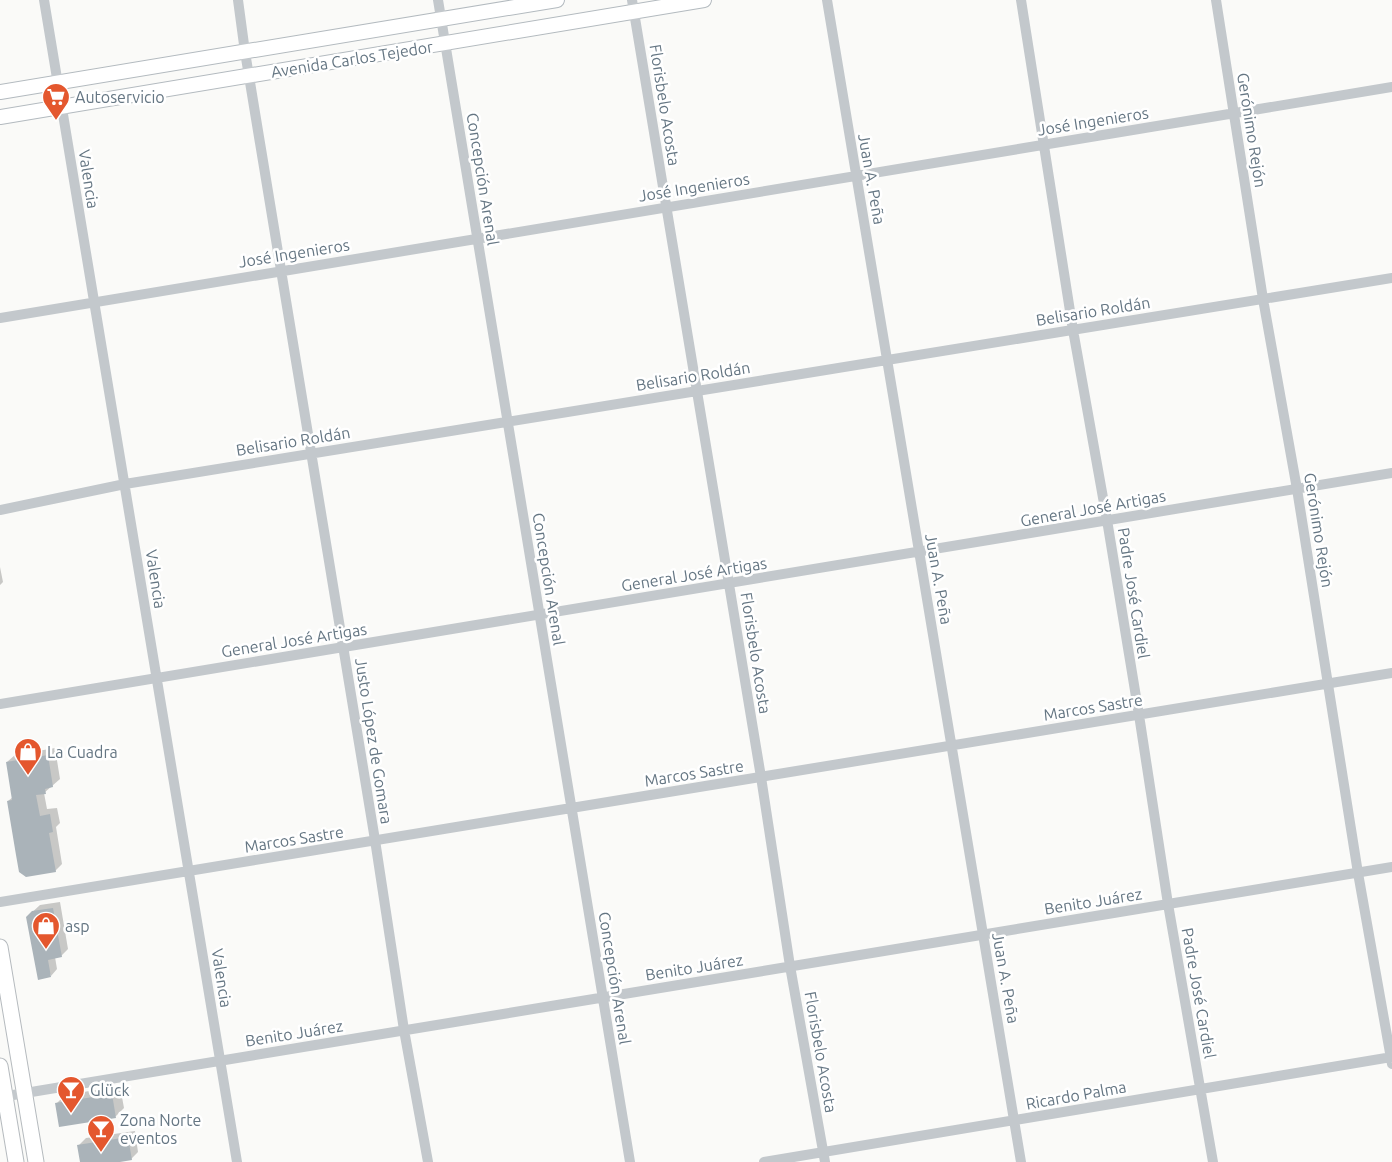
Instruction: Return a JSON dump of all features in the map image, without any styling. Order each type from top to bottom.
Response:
[{"type":"main road","name":"Avenida Carlos Tejedor","points":[[0,92],[557,0]]},
{"type":"main road","name":"Avenida Carlos Tejedor","points":[[0,118],[445,43],[633,6],[704,0]]},
{"type":"main road","points":[[0,947],[36,1162]]},
{"type":"main road","points":[[0,1066],[2,1096],[16,1162]]},
{"type":"street","name":"Valencia","points":[[44,0],[237,1162]]},
{"type":"street","name":"Justo López de Gomara","points":[[238,0],[245,52],[376,840],[404,1030],[428,1162]]},
{"type":"street","name":"Concepción Arenal","points":[[438,0],[630,1162]]},
{"type":"street","name":"Juan A. Peña","points":[[826,0],[1022,1162]]},
{"type":"street","name":"Padre José Cardiel","points":[[1021,0],[1073,330],[1107,520],[1168,904],[1213,1162]]},
{"type":"street","name":"Gerónimo Rejón","points":[[1216,0],[1263,299],[1329,684],[1358,873],[1392,1060]]},
{"type":"street","name":"Florisbelo Acosta","points":[[633,6],[762,777],[790,966],[824,1157]]},
{"type":"street","name":"José Ingenieros","points":[[0,318],[1392,87]]},
{"type":"street","name":"Belisario Roldán","points":[[0,510],[125,484],[1392,278]]},
{"type":"street","name":"General José Artigas","points":[[0,704],[1392,473]]},
{"type":"street","name":"Marcos Sastre","points":[[0,902],[1392,673]]},
{"type":"street","name":"Benito Juárez","points":[[2,1096],[1392,867]]},
{"type":"street","name":"Ricardo Palma","points":[[764,1162],[824,1157],[1015,1121],[1201,1089],[1392,1060]]},
{"type":"building","points":[[48,755],[53,787],[45,789],[46,794],[36,795],[40,816],[50,814],[53,832],[49,833],[56,872],[26,877],[19,872],[16,855],[7,801],[12,800],[6,762]]},
{"type":"building","points":[[53,908],[62,957],[48,960],[51,977],[38,980],[26,917],[32,911]]},
{"type":"building","points":[[112,1094],[116,1118],[59,1127],[55,1103]]},
{"type":"building","points":[[128,1137],[132,1160],[120,1162],[80,1162],[77,1145]]},
{"type":"place","name":"Autoservicio","points":[[56,121]]},
{"type":"place","name":"La Cuadra","points":[[28,776]]},
{"type":"place","name":"asp","points":[[46,950]]},
{"type":"place","name":"Glück","points":[[71,1114]]},
{"type":"place","name":"Zona Norte eventos","points":[[101,1153]]}]
